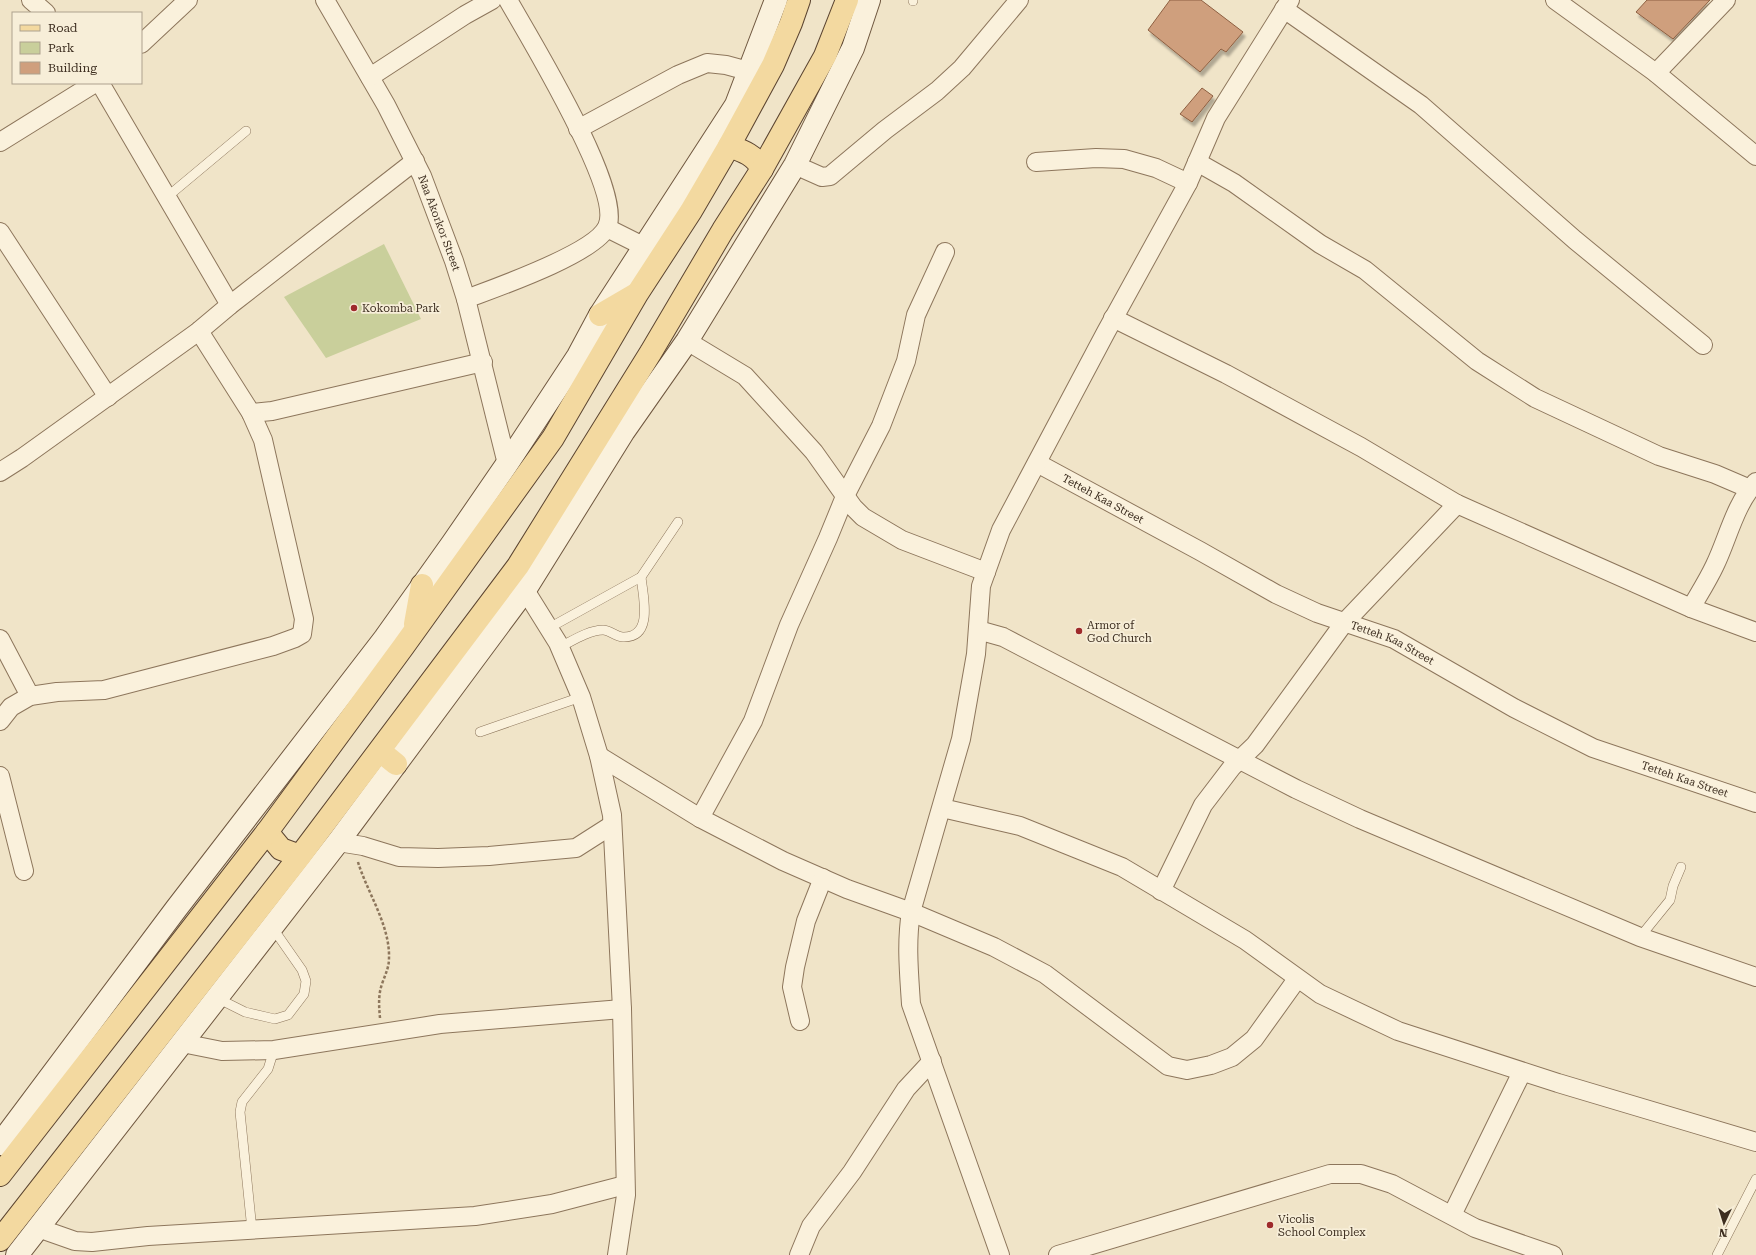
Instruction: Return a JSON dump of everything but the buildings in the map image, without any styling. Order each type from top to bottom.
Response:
[{"type":"main road","points":[[0,1175],[267,832],[553,438],[637,294],[692,211],[729,146],[773,65],[799,0]]},
{"type":"main road","points":[[0,1240],[300,856],[388,757],[518,566],[651,352],[723,230],[762,169],[825,56],[848,0]]},
{"type":"main road","points":[[729,146],[751,155],[759,162],[762,169]]},
{"type":"main road","points":[[600,315],[637,294]]},
{"type":"main road","points":[[414,630],[422,586]]},
{"type":"main road","points":[[267,832],[282,850],[300,856]]},
{"type":"street","points":[[31,0],[45,12]]},
{"type":"street","points":[[142,43],[188,0]]},
{"type":"street","name":"Naa Akorkor Street","points":[[325,0],[386,105],[415,162],[454,261],[483,362],[507,464]]},
{"type":"street","points":[[370,77],[465,15],[492,0]]},
{"type":"street","points":[[466,299],[548,267],[591,242],[607,228],[609,218],[609,207],[601,180],[578,129],[559,88],[508,0]]},
{"type":"street","points":[[0,1144],[176,909],[385,638],[507,464],[578,356],[600,315],[736,105],[776,0]]},
{"type":"street","points":[[18,1255],[338,842],[388,757],[525,590],[624,431],[687,340],[795,165],[853,48],[869,0]]},
{"type":"street","points":[[795,165],[822,177],[830,176],[885,130],[936,91],[962,68],[1019,0]]},
{"type":"street","points":[[1555,0],[1656,73],[1756,156]]},
{"type":"street","points":[[1656,73],[1726,0]]},
{"type":"street","points":[[1000,1255],[911,1004],[908,966],[911,912],[961,739],[976,654],[981,586],[1001,530],[1113,318],[1188,183],[1216,118],[1287,4],[1421,105],[1558,225],[1703,345]]},
{"type":"street","points":[[578,129],[678,75],[707,63],[726,65],[748,71]]},
{"type":"street","points":[[0,142],[93,84]]},
{"type":"street","points":[[101,84],[230,305]]},
{"type":"street","points":[[1036,162],[1096,158],[1124,158],[1156,168],[1188,183]]},
{"type":"street","points":[[0,472],[108,397],[199,331],[230,305],[415,162]]},
{"type":"street","points":[[1197,162],[1234,183],[1320,244],[1365,270],[1477,361],[1535,398],[1659,456],[1753,485],[1715,565],[1691,608]]},
{"type":"street","points":[[607,228],[645,247]]},
{"type":"street","points":[[0,232],[108,397]]},
{"type":"street","points":[[700,818],[753,721],[789,625],[846,494],[881,426],[900,381],[912,339],[916,315],[945,252]]},
{"type":"street","points":[[1113,318],[1226,374],[1361,448],[1457,504],[1691,608],[1756,632]]},
{"type":"street","points":[[0,721],[11,707],[30,696],[57,692],[104,690],[273,646],[296,638],[302,634],[304,619],[263,440],[251,413],[199,331]]},
{"type":"street","points":[[687,340],[745,376],[814,452],[846,494],[853,507],[863,517],[902,540],[986,572]]},
{"type":"street","points":[[251,413],[272,411],[483,362]]},
{"type":"street","name":"Tetteh Kaa Street","points":[[1037,463],[1276,594],[1317,614],[1394,639],[1514,708],[1593,748],[1756,803]]},
{"type":"street","points":[[1161,891],[1203,805],[1232,767],[1255,745],[1344,623],[1457,504]]},
{"type":"street","points":[[525,590],[560,647],[581,697],[600,756],[612,825],[622,1009],[626,1195],[617,1255]]},
{"type":"street","points":[[978,630],[1003,637],[1296,789],[1360,819],[1640,937],[1756,977]]},
{"type":"street","points":[[0,639],[30,696]]},
{"type":"street","points":[[600,756],[700,818],[783,861],[994,946],[1045,974],[1168,1066],[1187,1070],[1211,1065],[1232,1056],[1254,1039],[1297,979]]},
{"type":"street","points":[[0,776],[24,871]]},
{"type":"street","points":[[942,808],[1020,826],[1122,867],[1245,940],[1297,979],[1320,994],[1398,1031],[1522,1072],[1756,1142]]},
{"type":"street","points":[[338,842],[363,846],[399,857],[438,858],[489,856],[576,848],[612,825]]},
{"type":"street","points":[[800,1021],[792,987],[795,967],[806,920],[823,878]]},
{"type":"street","points":[[182,1043],[222,1051],[274,1050],[380,1032],[474,1020],[622,1009]]},
{"type":"street","points":[[799,1255],[811,1226],[852,1172],[906,1088],[932,1061]]},
{"type":"street","points":[[1452,1215],[1522,1072]]},
{"type":"street","points":[[1058,1255],[1088,1251],[1330,1174],[1361,1174],[1392,1184],[1475,1228],[1553,1255]]},
{"type":"street","points":[[38,1228],[75,1241],[92,1242],[148,1236],[475,1216],[552,1204],[625,1185]]},
{"type":"lane","points":[[167,197],[246,131]]},
{"type":"lane","points":[[549,628],[641,577],[678,522]]},
{"type":"lane","points":[[560,647],[595,631],[603,630],[620,637],[631,637],[639,631],[644,620],[645,607],[641,577]]},
{"type":"lane","points":[[480,732],[581,697]]},
{"type":"lane","points":[[1640,937],[1670,900],[1672,886],[1682,867]]},
{"type":"lane","points":[[217,998],[245,1012],[275,1019],[288,1015],[304,994],[306,981],[302,970],[272,927]]},
{"type":"lane","points":[[252,1230],[240,1112],[242,1102],[268,1069],[274,1050]]},
{"type":"lane","points":[[1717,1255],[1756,1179]]},
{"type":"path","points":[[363,846],[358,862],[363,879],[380,912],[389,957],[388,972],[382,984],[379,1002],[380,1032]]},
{"type":"green space","name":"Kokomba Park","points":[[384,244],[421,319],[326,358],[284,297]]},
{"type":"place","name":"Kokomba Park","points":[[354,308]]},
{"type":"place","name":"Armor of God Church","points":[[1079,631]]},
{"type":"place","name":"Vicolis School Complex","points":[[1270,1225]]}]
